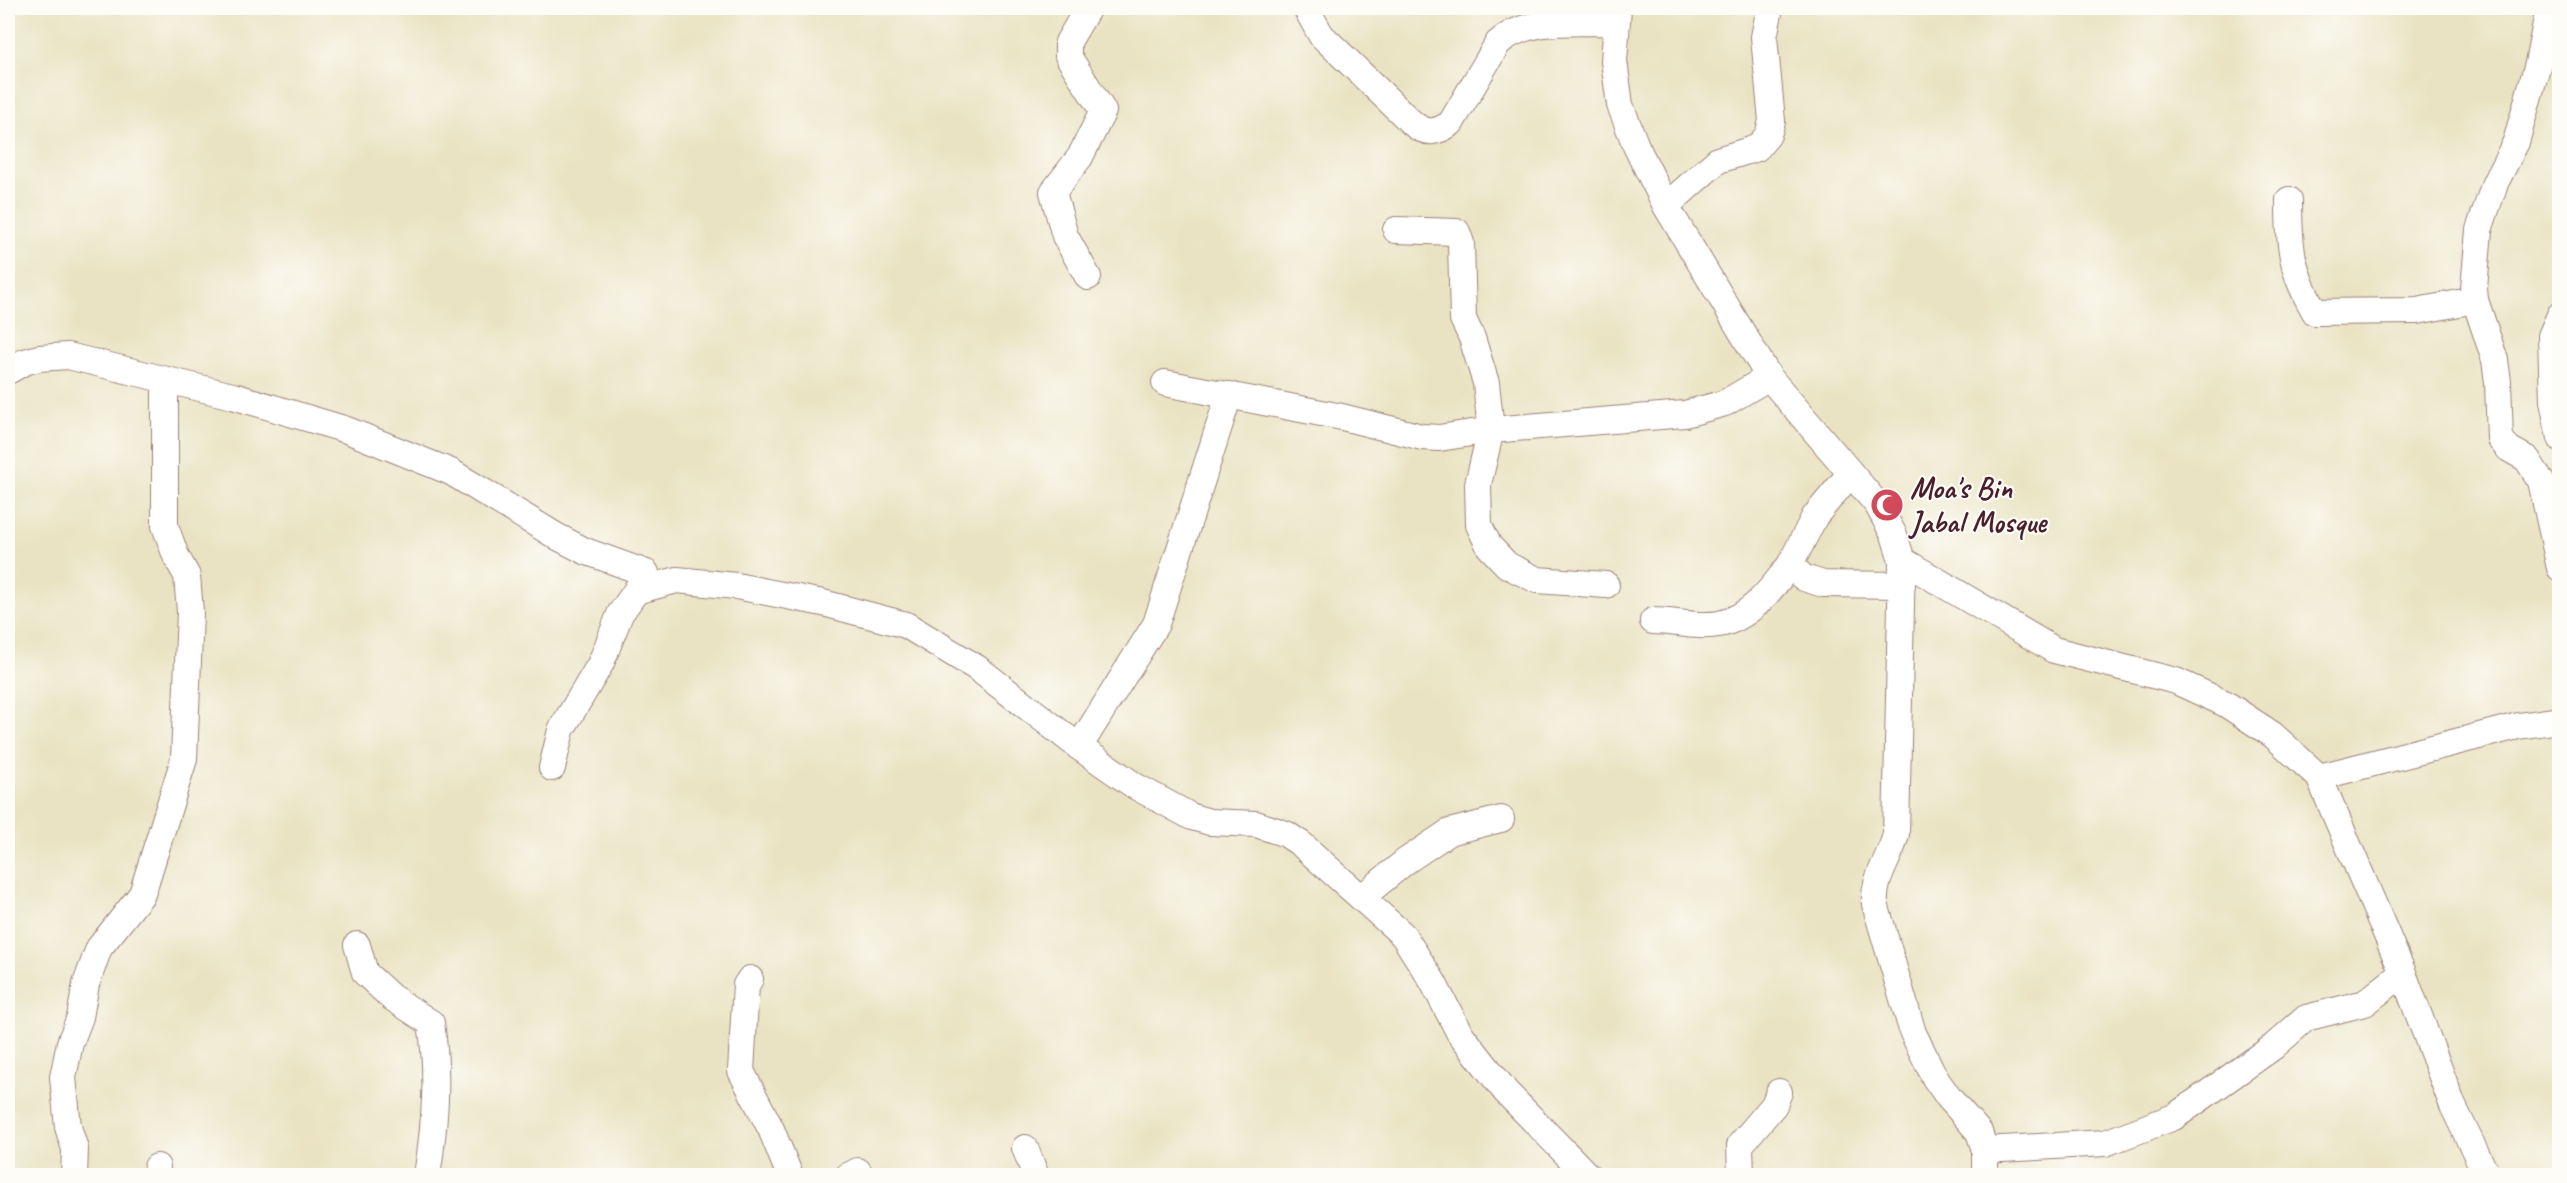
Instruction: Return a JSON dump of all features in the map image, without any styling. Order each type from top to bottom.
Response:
[{"type":"street","points":[[1088,8],[1068,42],[1068,56],[1103,111],[1080,157],[1053,192],[1065,236],[1088,277]]},
{"type":"street","points":[[1306,8],[1321,35],[1412,123],[1419,129],[1429,132],[1439,131],[1451,123],[1498,44],[1509,33],[1533,25],[1617,15],[1614,62],[1620,105],[1636,146],[1666,206],[1769,377],[1882,512],[1894,535],[1902,572],[1896,834],[1893,848],[1877,877],[1874,890],[1875,904],[1913,1033],[1935,1078],[1979,1132],[1985,1163],[2105,1143],[2174,1117],[2273,1047],[2306,1018],[2365,1003],[2403,973]]},
{"type":"street","points":[[1666,206],[1718,160],[1757,148],[1768,135],[1772,121],[1764,37],[1770,8]]},
{"type":"street","points":[[2549,8],[2538,63],[2516,142],[2494,183],[2479,230],[2475,300],[2495,360],[2500,439],[2509,449],[2527,459],[2541,481],[2559,568]]},
{"type":"street","points":[[2289,200],[2289,242],[2300,288],[2315,312],[2417,310],[2475,300]]},
{"type":"street","points":[[1396,230],[1457,232],[1461,243],[1463,319],[1472,338],[1486,383],[1491,430],[1479,484],[1479,525],[1489,546],[1507,565],[1537,580],[1606,585]]},
{"type":"street","points":[[2527,459],[2559,440],[2553,401],[2551,336],[2559,315]]},
{"type":"street","points":[[8,371],[24,362],[39,358],[69,356],[232,396],[347,430],[451,472],[556,536],[585,551],[646,573],[620,614],[601,663],[561,730],[552,768]]},
{"type":"street","points":[[1165,383],[1342,417],[1422,437],[1439,438],[1491,430],[1685,414],[1725,403],[1769,377]]},
{"type":"street","points":[[74,1176],[75,1149],[68,1126],[63,1077],[70,1043],[80,1017],[86,984],[99,948],[142,894],[184,759],[190,612],[188,576],[176,556],[165,526],[165,380]]},
{"type":"street","points":[[1079,747],[1155,624],[1229,395]]},
{"type":"street","points":[[1653,621],[1720,624],[1756,605],[1790,565],[1815,516],[1850,474]]},
{"type":"street","points":[[1790,565],[1804,578],[1823,584],[1902,572],[2054,650],[2176,681],[2226,704],[2273,735],[2319,777],[2403,973],[2453,1106],[2487,1176]]},
{"type":"street","points":[[636,591],[663,577]]},
{"type":"street","points":[[636,591],[676,580],[736,586],[823,603],[906,626],[977,668],[1079,747],[1135,786],[1192,817],[1210,822],[1256,824],[1286,834],[1328,866],[1403,935],[1433,982],[1459,1032],[1506,1092],[1588,1176]]},
{"type":"street","points":[[2319,777],[2518,726],[2559,720]]},
{"type":"street","points":[[1362,897],[1406,861],[1449,832],[1501,819]]},
{"type":"street","points":[[357,945],[365,974],[391,997],[430,1023],[436,1056],[436,1104],[427,1176]]},
{"type":"street","points":[[750,979],[746,985],[741,1071],[771,1129],[790,1176]]},
{"type":"street","points":[[1741,1176],[1740,1145],[1774,1105],[1779,1092]]},
{"type":"street","points":[[1026,1148],[1036,1176]]},
{"type":"place","name":"Moa's Bin Jabal Mosque","points":[[1887,505]]}]
